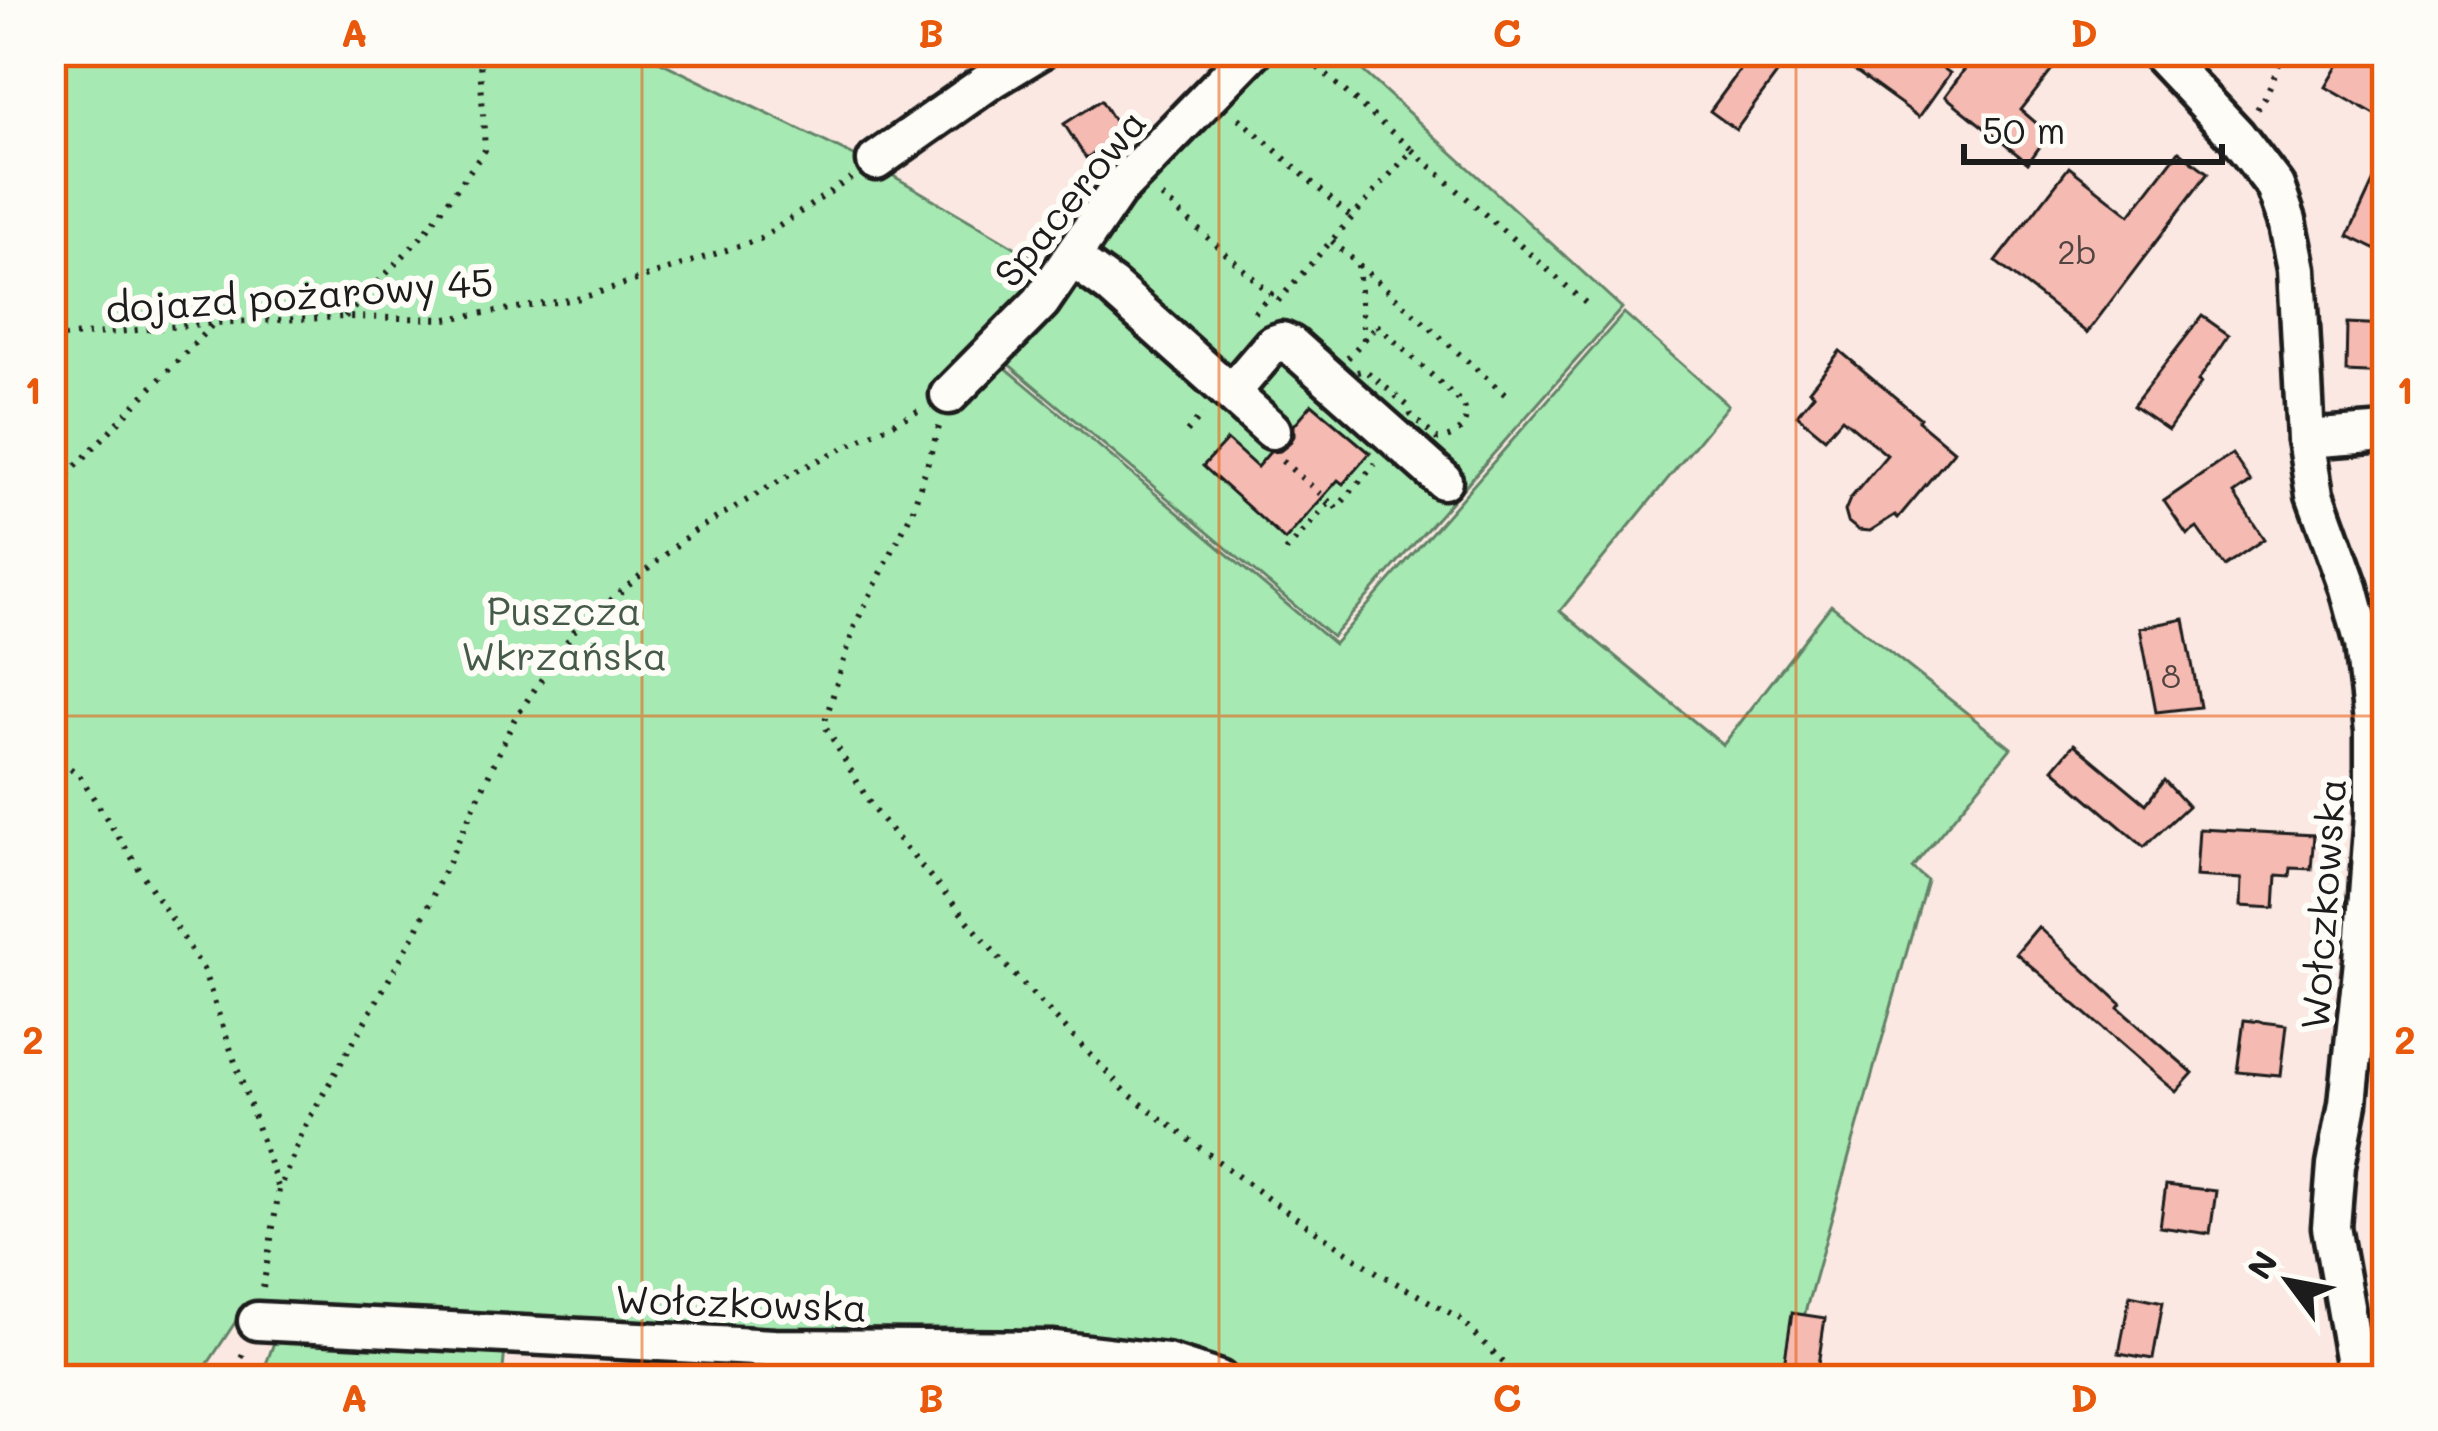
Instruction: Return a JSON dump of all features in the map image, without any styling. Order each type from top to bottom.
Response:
[{"type":"street","points":[[876,161],[1039,51]]},
{"type":"street","name":"Spacerowa","points":[[950,394],[1041,302],[1118,191],[1253,51]]},
{"type":"street","name":"Wołczkowska","points":[[2157,51],[2236,135],[2275,186],[2288,220],[2297,269],[2306,440],[2315,494],[2364,644],[2374,730],[2374,816],[2348,1103],[2331,1227],[2358,1380]]},
{"type":"street","points":[[1072,258],[1111,286],[1272,430]]},
{"type":"street","points":[[1231,393],[1274,344],[1282,341],[1443,480]]},
{"type":"street","points":[[2306,440],[2387,434]]},
{"type":"street","name":"Wołczkowska","points":[[257,1321],[762,1348],[1054,1350],[1166,1363],[1220,1380]]},
{"type":"path","points":[[345,317],[424,234],[485,150],[480,61],[484,51]]},
{"type":"path","points":[[2236,135],[2268,95],[2286,51]]},
{"type":"path","points":[[1300,52],[1589,306]]},
{"type":"path","points":[[1239,118],[1352,218]]},
{"type":"path","points":[[1278,301],[1412,150]]},
{"type":"path","name":"dojazd pożarowy 45","points":[[51,338],[214,323],[345,317],[446,319],[582,298],[760,239],[876,161]]},
{"type":"path","points":[[1162,197],[1271,294],[1244,325]]},
{"type":"path","points":[[1332,241],[1508,398]]},
{"type":"path","points":[[1358,264],[1364,340]]},
{"type":"path","points":[[51,493],[214,323]]},
{"type":"path","points":[[1377,326],[1468,413],[1464,425],[1448,439],[1437,439],[1411,415],[1408,406],[1365,370],[1329,379],[1377,326]]},
{"type":"path","points":[[232,1380],[257,1321],[279,1190],[305,1126],[416,932],[514,720],[574,632],[691,533],[795,472],[950,394]]},
{"type":"path","points":[[950,394],[912,512],[855,625],[824,724],[873,809],[1006,966],[1126,1093],[1267,1198],[1378,1273],[1459,1318],[1521,1380]]},
{"type":"path","points":[[1286,551],[1330,502],[1336,508],[1397,439]]},
{"type":"path","points":[[51,754],[79,775],[203,968],[279,1190]]},
{"type":"green space","name":"Puszcza Wkrzańska","points":[[51,51],[638,51],[885,171],[1047,266],[999,362],[1334,644],[1624,313],[1728,405],[1560,611],[1723,745],[1831,605],[2011,748],[1912,868],[1927,880],[1786,1380],[1268,1380],[1206,1357],[1102,1340],[246,1306],[197,1380],[51,1380]]},
{"type":"green space","points":[[1282,51],[1341,51],[1622,308],[1332,637],[1007,363],[1058,311],[1078,280],[1083,281],[1135,199]]},
{"type":"green space","points":[[278,1332],[505,1349],[502,1380],[260,1380]]},
{"type":"green space","points":[[786,1355],[1002,1359],[1168,1380],[779,1380]]},
{"type":"building","points":[[1754,51],[1794,51],[1736,130],[1710,111]]},
{"type":"building","points":[[1869,51],[1919,51],[1950,73],[1919,117],[1854,70]]},
{"type":"building","points":[[1978,51],[2067,51],[2021,110],[2049,134],[2028,163],[1945,96]]},
{"type":"building","points":[[2347,51],[2367,51],[2387,62],[2387,122],[2326,87]]},
{"type":"building","points":[[1101,100],[1123,136],[1086,158],[1064,124]]},
{"type":"building","points":[[2179,151],[2208,173],[2087,333],[1996,262],[2069,167],[2130,215]]},
{"type":"building","points":[[2387,152],[2387,255],[2348,236]]},
{"type":"building","points":[[2202,316],[2229,335],[2168,430],[2133,406]]},
{"type":"building","points":[[2347,323],[2387,325],[2387,374],[2346,372]]},
{"type":"building","points":[[1840,351],[1954,451],[1898,518],[1895,515],[1870,531],[1858,530],[1848,522],[1845,511],[1887,455],[1842,418],[1825,438],[1797,415],[1814,394],[1809,390]]},
{"type":"building","points":[[1312,404],[1370,453],[1343,484],[1338,480],[1285,540],[1203,466],[1227,440],[1257,467],[1270,452],[1289,444],[1294,425]]},
{"type":"building","points":[[2232,454],[2251,482],[2234,494],[2264,539],[2224,566],[2197,528],[2187,535],[2164,501]]},
{"type":"building","points":[[2184,619],[2200,707],[2156,712],[2140,628]]},
{"type":"building","points":[[2074,744],[2146,804],[2164,780],[2188,806],[2144,847],[2053,769]]},
{"type":"building","points":[[2199,829],[2314,835],[2311,869],[2291,868],[2290,876],[2277,875],[2275,908],[2241,906],[2242,879],[2196,876]]},
{"type":"building","points":[[2038,927],[2121,1004],[2118,1008],[2193,1073],[2176,1092],[2016,953]]},
{"type":"building","points":[[2244,1020],[2286,1025],[2280,1076],[2237,1072]]},
{"type":"building","points":[[2166,1185],[2216,1191],[2210,1234],[2160,1227]]},
{"type":"building","points":[[2130,1295],[2163,1302],[2153,1359],[2119,1353]]},
{"type":"building","points":[[1792,1313],[1825,1318],[1817,1372],[1784,1365]]}]
